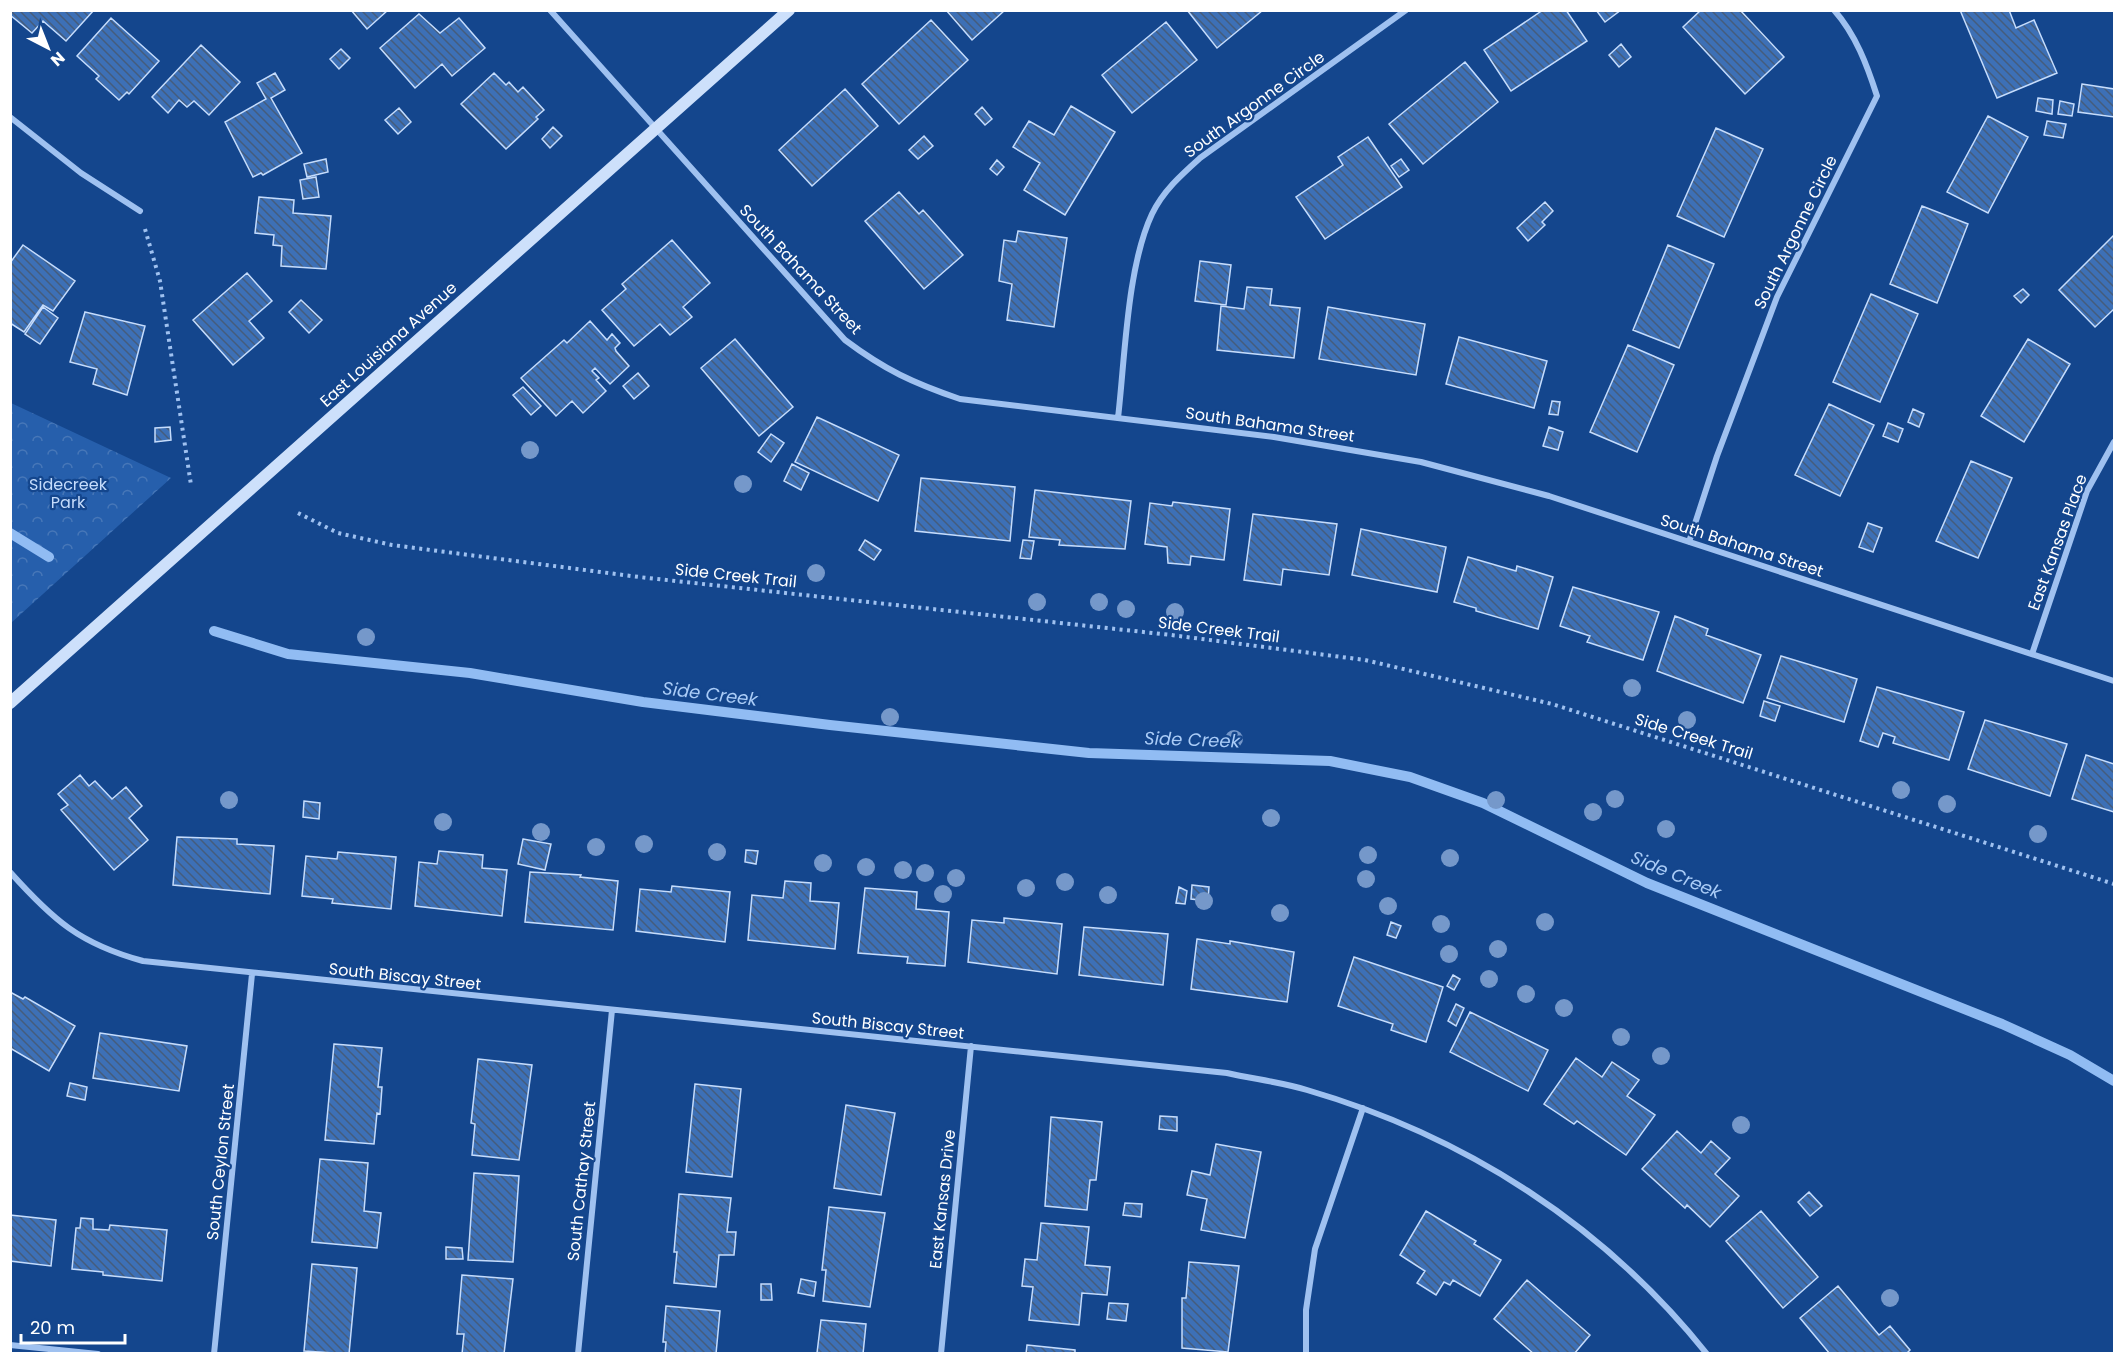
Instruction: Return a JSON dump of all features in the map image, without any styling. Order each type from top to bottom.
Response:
[{"type":"street","name":"South Bahama Street","points":[[550,10],[845,340],[876,363],[911,382],[960,399],[1306,441],[1421,462],[1549,496],[2115,681]]},
{"type":"street","name":"East Louisiana Avenue","points":[[10,703],[789,10]]},
{"type":"street","name":"South Argonne Circle","points":[[1118,418],[1141,243],[1153,213],[1171,185],[1200,158],[1406,10]]},
{"type":"street","name":"South Argonne Circle","points":[[1689,542],[1717,456],[1777,297],[1877,96],[1867,63],[1847,24],[1834,10]]},
{"type":"street","points":[[10,117],[81,172],[140,211]]},
{"type":"street","name":"East Kansas Place","points":[[2032,654],[2087,491],[2115,442]]},
{"type":"street","name":"South Biscay Street","points":[[10,872],[46,911],[72,932],[111,952],[143,961],[1227,1073],[1305,1089],[1363,1108],[1443,1141],[1501,1172],[1566,1215],[1625,1264],[1679,1319],[1707,1353]]},
{"type":"street","name":"South Ceylon Street","points":[[214,1353],[252,974]]},
{"type":"street","name":"South Cathay Street","points":[[578,1353],[612,1010]]},
{"type":"street","name":"East Kansas Drive","points":[[941,1353],[971,1046]]},
{"type":"street","points":[[1306,1353],[1306,1310],[1315,1249],[1363,1108]]},
{"type":"street","points":[[10,1345],[98,1353]]},
{"type":"path","points":[[140,211],[160,281],[191,485]]},
{"type":"path","name":"Side Creek Trail","points":[[298,513],[338,533],[392,545],[639,577],[1011,617],[1365,660],[1552,704],[2115,884]]},
{"type":"green space","name":"Sidecreek Park","points":[[11,403],[171,478],[11,623]]},
{"type":"building","points":[[10,10],[94,10],[66,41],[43,21],[32,33],[10,15]]},
{"type":"building","points":[[351,10],[388,10],[367,29]]},
{"type":"building","points":[[946,10],[1005,10],[972,40]]},
{"type":"building","points":[[1187,10],[1263,10],[1217,48]]},
{"type":"building","points":[[1543,10],[1566,10],[1587,41],[1511,91],[1484,50]]},
{"type":"building","points":[[1596,10],[1621,10],[1605,22]]},
{"type":"building","points":[[1701,10],[1740,10],[1784,57],[1745,94],[1683,27]]},
{"type":"building","points":[[1960,10],[2009,10],[2016,28],[2034,20],[2057,73],[1997,98]]},
{"type":"building","points":[[419,14],[440,33],[459,18],[485,48],[452,76],[442,64],[415,88],[380,48]]},
{"type":"building","points":[[111,18],[159,61],[129,94],[127,92],[119,100],[96,79],[99,76],[77,56]]},
{"type":"building","points":[[931,20],[968,60],[899,124],[862,84]]},
{"type":"building","points":[[1166,22],[1197,60],[1132,113],[1102,75]]},
{"type":"building","points":[[1621,44],[1631,57],[1619,67],[1609,55]]},
{"type":"building","points":[[201,45],[240,82],[209,115],[194,101],[187,107],[179,100],[168,113],[152,97]]},
{"type":"building","points":[[341,49],[350,58],[339,69],[330,59]]},
{"type":"building","points":[[1465,62],[1498,102],[1423,164],[1389,124]]},
{"type":"building","points":[[275,73],[285,90],[271,98],[302,153],[263,175],[261,173],[253,177],[225,122],[266,99],[257,83]]},
{"type":"building","points":[[494,73],[506,85],[509,82],[518,92],[523,87],[544,110],[536,117],[538,119],[506,149],[461,104]]},
{"type":"building","points":[[2082,84],[2114,89],[2114,117],[2078,112]]},
{"type":"building","points":[[845,89],[878,126],[812,186],[779,150]]},
{"type":"building","points":[[2038,98],[2053,100],[2052,114],[2036,111]]},
{"type":"building","points":[[2060,101],[2074,104],[2072,116],[2058,114]]},
{"type":"building","points":[[1071,106],[1115,132],[1065,215],[1024,190],[1040,163],[1013,147],[1029,121],[1054,135]]},
{"type":"building","points":[[982,107],[992,119],[985,125],[975,114]]},
{"type":"building","points":[[399,108],[411,122],[398,134],[385,120]]},
{"type":"building","points":[[1988,116],[2028,137],[1988,213],[1947,192]]},
{"type":"building","points":[[2047,121],[2066,124],[2063,138],[2044,135]]},
{"type":"building","points":[[553,127],[562,136],[550,148],[542,139]]},
{"type":"building","points":[[1716,128],[1763,149],[1724,237],[1677,216]]},
{"type":"building","points":[[924,136],[933,146],[918,159],[909,150]]},
{"type":"building","points":[[1368,137],[1402,187],[1325,239],[1296,197],[1343,165],[1338,157]]},
{"type":"building","points":[[326,159],[328,172],[307,177],[304,164]]},
{"type":"building","points":[[1401,159],[1409,170],[1399,177],[1391,166]]},
{"type":"building","points":[[997,160],[1004,167],[997,175],[990,169]]},
{"type":"building","points":[[316,177],[319,197],[303,199],[300,180]]},
{"type":"building","points":[[899,192],[919,214],[923,210],[963,255],[924,289],[865,221]]},
{"type":"building","points":[[259,197],[294,200],[293,213],[331,216],[326,269],[281,266],[282,246],[273,245],[274,235],[255,233]]},
{"type":"building","points":[[1545,202],[1553,211],[1542,222],[1545,225],[1528,241],[1517,228]]},
{"type":"building","points":[[1922,206],[1968,224],[1937,303],[1890,284]]},
{"type":"building","points":[[1018,231],[1067,238],[1054,327],[1007,320],[1012,284],[999,281],[1004,240],[1016,242]]},
{"type":"building","points":[[2114,235],[2114,309],[2095,327],[2059,290]]},
{"type":"building","points":[[672,240],[710,283],[683,307],[692,317],[670,335],[660,324],[634,346],[602,310],[626,289],[622,284]]},
{"type":"building","points":[[23,245],[75,281],[53,311],[43,305],[24,332],[10,323],[10,263]]},
{"type":"building","points":[[1668,245],[1714,264],[1679,348],[1633,330]]},
{"type":"building","points":[[1200,261],[1231,265],[1226,305],[1195,301]]},
{"type":"building","points":[[247,273],[272,301],[249,321],[264,338],[233,365],[193,320]]},
{"type":"building","points":[[1247,287],[1272,289],[1270,305],[1300,308],[1294,358],[1217,350],[1221,306],[1244,309]]},
{"type":"building","points":[[2023,289],[2029,295],[2021,303],[2014,296]]},
{"type":"building","points":[[1871,294],[1918,314],[1880,402],[1833,382]]},
{"type":"building","points":[[301,300],[322,320],[309,333],[289,312]]},
{"type":"building","points":[[43,307],[58,318],[40,344],[25,334]]},
{"type":"building","points":[[1328,307],[1425,324],[1416,375],[1319,359]]},
{"type":"building","points":[[85,312],[145,326],[127,395],[93,384],[97,369],[70,362]]},
{"type":"building","points":[[590,321],[607,340],[612,334],[620,343],[615,348],[616,351],[629,366],[610,384],[595,368],[592,371],[599,378],[596,380],[606,391],[583,413],[572,401],[556,416],[521,378],[564,340],[567,343]]},
{"type":"building","points":[[1459,337],[1547,361],[1534,408],[1446,384]]},
{"type":"building","points":[[735,339],[793,407],[759,436],[701,368]]},
{"type":"building","points":[[2028,339],[2070,364],[2024,442],[1981,416]]},
{"type":"building","points":[[1628,345],[1674,365],[1637,452],[1590,432]]},
{"type":"building","points":[[638,373],[649,386],[634,399],[623,386]]},
{"type":"building","points":[[523,387],[541,406],[531,415],[513,395]]},
{"type":"building","points":[[1552,401],[1560,402],[1558,415],[1549,414]]},
{"type":"building","points":[[1829,404],[1874,425],[1840,496],[1795,475]]},
{"type":"building","points":[[1913,409],[1924,414],[1919,427],[1908,422]]},
{"type":"building","points":[[817,417],[899,455],[878,501],[795,462]]},
{"type":"building","points":[[1888,423],[1903,429],[1898,442],[1883,436]]},
{"type":"building","points":[[170,427],[171,440],[155,442],[155,428]]},
{"type":"building","points":[[1549,427],[1563,432],[1558,450],[1543,446]]},
{"type":"building","points":[[771,434],[784,443],[771,462],[758,452]]},
{"type":"building","points":[[1971,461],[2012,478],[1978,558],[1936,541]]},
{"type":"building","points":[[792,464],[809,473],[801,490],[784,481]]},
{"type":"building","points":[[921,478],[1015,487],[1010,541],[915,531]]},
{"type":"building","points":[[1035,490],[1131,501],[1125,549],[1059,545],[1060,540],[1029,537]]},
{"type":"building","points":[[1173,502],[1230,509],[1224,560],[1191,556],[1190,565],[1168,563],[1167,547],[1145,544],[1150,503],[1172,506]]},
{"type":"building","points":[[1253,514],[1337,524],[1329,575],[1283,569],[1281,585],[1244,580]]},
{"type":"building","points":[[1868,523],[1882,528],[1873,552],[1859,547]]},
{"type":"building","points":[[1361,529],[1446,547],[1437,592],[1352,575]]},
{"type":"building","points":[[865,540],[881,550],[874,560],[859,550]]},
{"type":"building","points":[[1023,540],[1034,541],[1031,559],[1020,558]]},
{"type":"building","points":[[1468,557],[1516,571],[1517,566],[1553,577],[1538,629],[1476,611],[1476,608],[1454,602]]},
{"type":"building","points":[[1573,587],[1659,612],[1643,660],[1587,642],[1590,636],[1560,626]]},
{"type":"building","points":[[1675,616],[1708,629],[1706,635],[1761,655],[1743,703],[1657,671]]},
{"type":"building","points":[[1781,656],[1857,679],[1844,722],[1767,698]]},
{"type":"building","points":[[1877,687],[1964,712],[1949,760],[1893,743],[1895,737],[1883,733],[1878,747],[1860,741]]},
{"type":"building","points":[[1764,701],[1780,706],[1775,721],[1760,716]]},
{"type":"building","points":[[1985,720],[2067,744],[2050,796],[1968,769]]},
{"type":"building","points":[[2086,755],[2114,764],[2114,812],[2072,799]]},
{"type":"building","points":[[80,775],[89,786],[95,781],[112,799],[126,787],[142,806],[129,818],[148,840],[114,870],[61,810],[68,805],[58,794]]},
{"type":"building","points":[[304,801],[320,803],[319,819],[303,817]]},
{"type":"building","points":[[177,837],[237,839],[237,844],[274,846],[270,894],[173,885]]},
{"type":"building","points":[[523,839],[551,844],[545,870],[518,864]]},
{"type":"building","points":[[746,850],[758,851],[756,864],[745,862]]},
{"type":"building","points":[[439,851],[483,855],[482,868],[507,870],[502,916],[415,906],[419,862],[437,864]]},
{"type":"building","points":[[338,852],[396,857],[391,909],[332,903],[333,899],[302,896],[306,856],[337,859]]},
{"type":"building","points":[[530,872],[581,875],[580,877],[618,881],[613,930],[525,922]]},
{"type":"building","points":[[785,881],[811,883],[810,901],[839,903],[835,949],[748,940],[752,895],[783,898]]},
{"type":"building","points":[[1192,885],[1209,887],[1208,901],[1191,899]]},
{"type":"building","points":[[672,886],[730,892],[725,942],[636,931],[640,889],[671,892]]},
{"type":"building","points":[[1179,887],[1187,891],[1185,904],[1176,903]]},
{"type":"building","points":[[865,888],[917,892],[916,909],[949,912],[945,966],[907,963],[908,957],[858,953]]},
{"type":"building","points":[[1004,918],[1062,924],[1057,974],[968,962],[972,920],[1004,923]]},
{"type":"building","points":[[1391,922],[1401,926],[1396,938],[1387,935]]},
{"type":"building","points":[[1084,927],[1168,934],[1163,985],[1079,975]]},
{"type":"building","points":[[1197,939],[1230,944],[1230,941],[1294,952],[1287,1002],[1191,989]]},
{"type":"building","points":[[1354,957],[1443,987],[1426,1042],[1391,1030],[1393,1024],[1338,1006]]},
{"type":"building","points":[[1453,975],[1460,979],[1454,990],[1447,986]]},
{"type":"building","points":[[10,992],[23,999],[25,997],[75,1026],[49,1071],[10,1048]]},
{"type":"building","points":[[1456,1004],[1464,1008],[1456,1026],[1448,1021]]},
{"type":"building","points":[[1470,1012],[1548,1050],[1528,1091],[1450,1052]]},
{"type":"building","points":[[100,1033],[187,1046],[179,1091],[93,1078]]},
{"type":"building","points":[[334,1044],[382,1048],[378,1087],[382,1087],[380,1114],[377,1113],[374,1144],[325,1140]]},
{"type":"building","points":[[1576,1058],[1602,1077],[1612,1062],[1639,1080],[1627,1096],[1655,1115],[1626,1155],[1577,1121],[1574,1124],[1544,1104]]},
{"type":"building","points":[[478,1059],[532,1065],[519,1160],[472,1155],[475,1124],[471,1123]]},
{"type":"building","points":[[70,1083],[87,1087],[85,1100],[67,1096]]},
{"type":"building","points":[[695,1084],[741,1089],[732,1177],[686,1172]]},
{"type":"building","points":[[846,1105],[895,1113],[881,1195],[834,1188]]},
{"type":"building","points":[[1160,1116],[1177,1117],[1177,1131],[1159,1129]]},
{"type":"building","points":[[1051,1117],[1102,1122],[1096,1180],[1090,1180],[1087,1210],[1045,1206]]},
{"type":"building","points":[[1677,1131],[1701,1153],[1711,1141],[1730,1158],[1715,1174],[1739,1196],[1710,1227],[1687,1205],[1685,1208],[1642,1169]]},
{"type":"building","points":[[1216,1144],[1261,1152],[1245,1238],[1201,1230],[1207,1199],[1187,1195],[1192,1171],[1210,1175]]},
{"type":"building","points":[[320,1159],[368,1163],[364,1211],[381,1213],[377,1248],[312,1242]]},
{"type":"building","points":[[474,1173],[519,1176],[513,1262],[468,1260]]},
{"type":"building","points":[[1809,1192],[1822,1206],[1810,1216],[1798,1202]]},
{"type":"building","points":[[679,1194],[731,1198],[727,1232],[736,1232],[734,1255],[719,1255],[716,1287],[674,1283]]},
{"type":"building","points":[[1125,1203],[1142,1204],[1141,1217],[1123,1215]]},
{"type":"building","points":[[829,1207],[885,1213],[870,1307],[823,1301],[826,1270],[822,1270]]},
{"type":"building","points":[[1426,1211],[1476,1241],[1474,1244],[1501,1260],[1480,1296],[1453,1280],[1450,1285],[1444,1282],[1436,1295],[1417,1283],[1425,1271],[1400,1255]]},
{"type":"building","points":[[1761,1211],[1818,1277],[1783,1308],[1726,1241]]},
{"type":"building","points":[[10,1215],[56,1220],[51,1266],[10,1261]]},
{"type":"building","points":[[81,1218],[93,1219],[93,1229],[109,1230],[110,1225],[167,1230],[162,1281],[103,1275],[103,1272],[72,1269],[76,1228],[80,1228]]},
{"type":"building","points":[[1041,1223],[1089,1227],[1085,1265],[1110,1267],[1107,1295],[1082,1293],[1079,1325],[1029,1320],[1033,1287],[1022,1286],[1025,1259],[1037,1260]]},
{"type":"building","points":[[446,1247],[462,1248],[463,1259],[446,1259]]},
{"type":"building","points":[[1189,1262],[1239,1266],[1228,1352],[1182,1348],[1182,1298],[1186,1298]]},
{"type":"building","points":[[312,1264],[357,1268],[349,1354],[304,1351]]},
{"type":"building","points":[[462,1275],[513,1279],[504,1354],[462,1354],[464,1334],[457,1334]]},
{"type":"building","points":[[801,1279],[816,1282],[814,1296],[798,1293]]},
{"type":"building","points":[[1527,1280],[1590,1335],[1574,1354],[1534,1354],[1494,1319]]},
{"type":"building","points":[[761,1284],[771,1284],[772,1300],[761,1300]]},
{"type":"building","points":[[1838,1286],[1879,1335],[1890,1326],[1910,1350],[1906,1354],[1830,1354],[1800,1318]]},
{"type":"building","points":[[1109,1303],[1128,1304],[1126,1321],[1107,1319]]},
{"type":"building","points":[[666,1306],[720,1311],[716,1354],[665,1354],[666,1342],[663,1342]]},
{"type":"building","points":[[821,1320],[866,1324],[863,1354],[817,1353]]},
{"type":"building","points":[[1027,1345],[1075,1350],[1075,1354],[1026,1354]]},
{"type":"waterway","name":"Side Creek","points":[[10,533],[49,557]]},
{"type":"waterway","name":"Side Creek","points":[[214,631],[288,654],[470,673],[643,702],[830,725],[1089,753],[1330,761],[1410,777],[1483,803],[1647,883],[2002,1024],[2070,1055],[2114,1081]]}]
